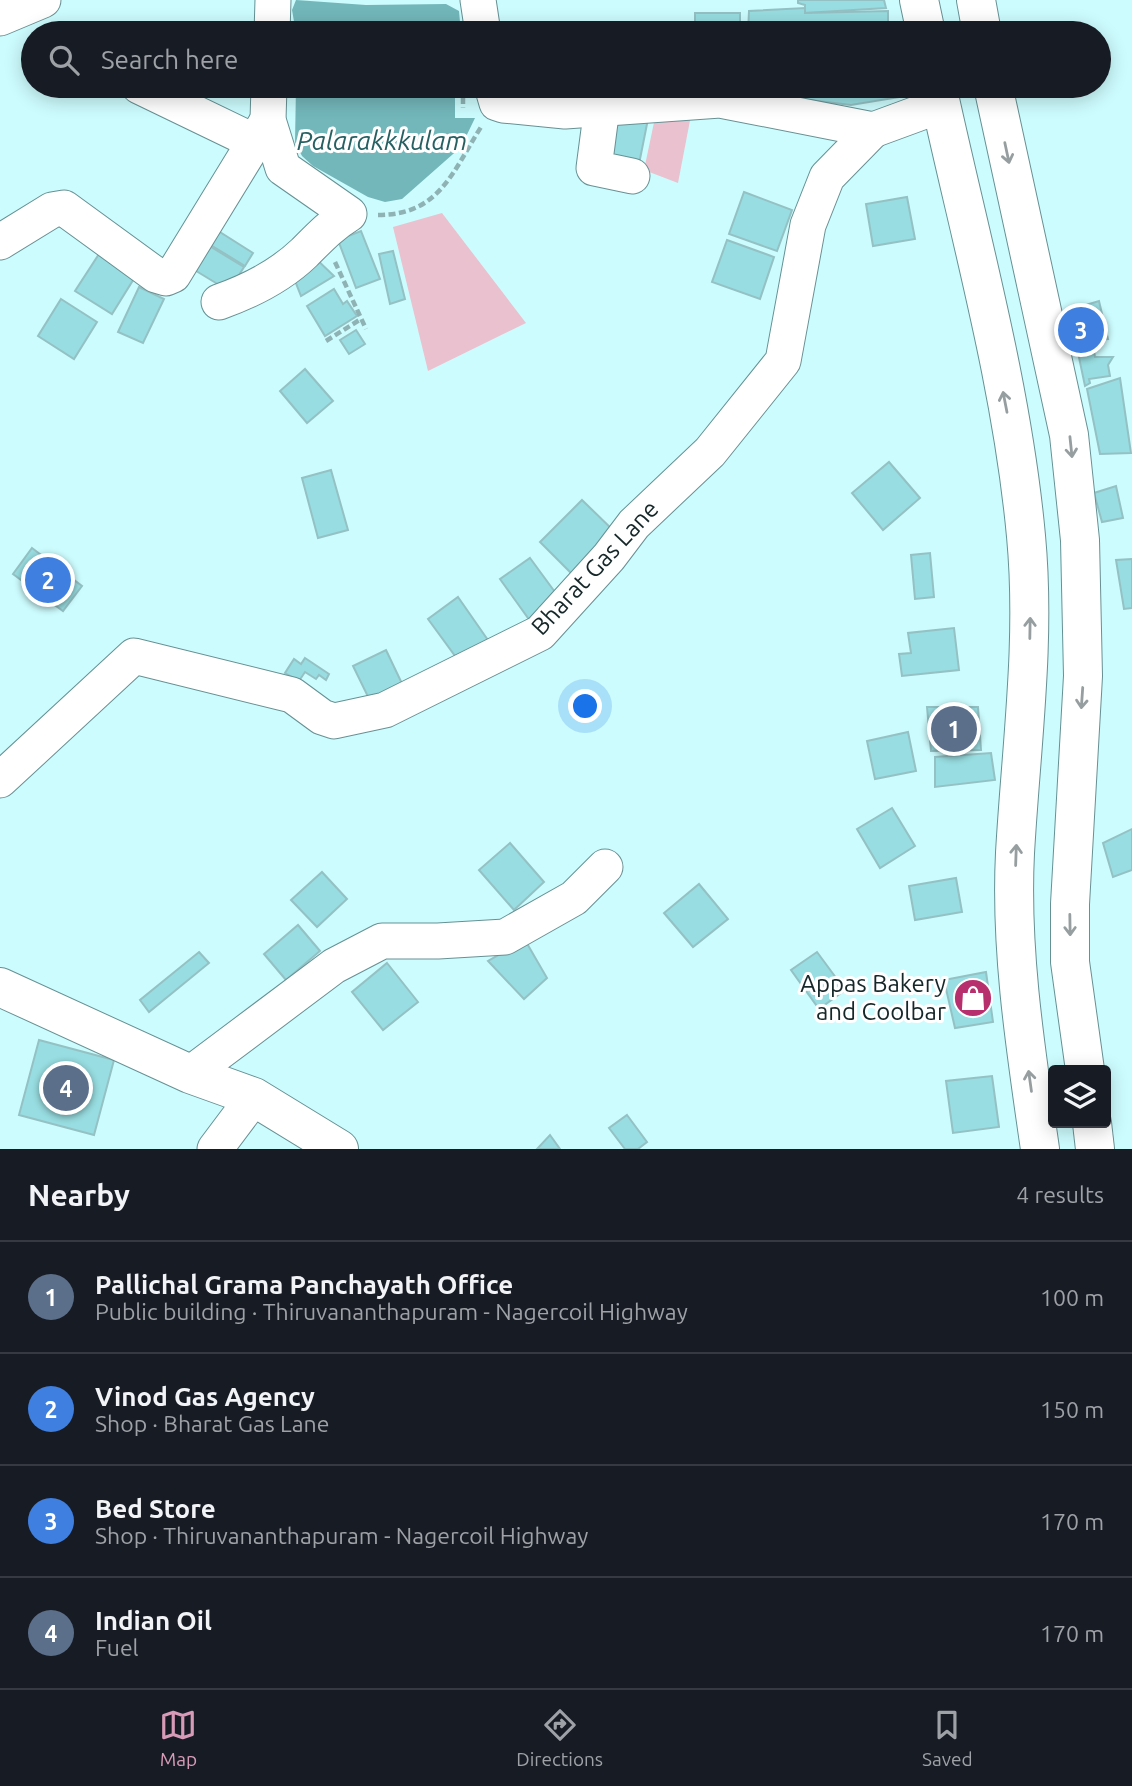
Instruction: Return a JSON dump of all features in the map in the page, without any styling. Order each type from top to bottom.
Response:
[{"type":"main road","points":[[919,0],[923,21]]},
{"type":"main road","points":[[976,0],[980,21]]},
{"type":"main road","points":[[940,98],[1016,453],[1027,537],[1030,625],[1016,882],[1026,1056],[1040,1149]]},
{"type":"main road","points":[[996,98],[1069,435],[1080,540],[1083,676],[1071,850],[1070,962],[1084,1065]]},
{"type":"main road","points":[[0,987],[190,1074],[254,1097],[339,1149]]},
{"type":"main road","points":[[1093,1128],[1096,1149]]},
{"type":"street","points":[[0,18],[43,0]]},
{"type":"street","points":[[272,21],[273,0]]},
{"type":"street","points":[[478,0],[481,21]]},
{"type":"street","points":[[172,98],[261,131],[283,168],[337,214],[303,254],[277,274],[248,291],[219,302]]},
{"type":"street","points":[[0,242],[52,210],[64,208],[156,275],[166,278],[173,275],[261,131],[267,98]]},
{"type":"street","points":[[511,98],[565,111],[720,100],[873,130],[933,98]]},
{"type":"street","points":[[602,107],[594,167],[632,176]]},
{"type":"street","name":"Bharat Gas Lane","points":[[0,780],[134,656],[292,695],[322,717],[334,721],[385,709],[540,634],[634,524],[710,452],[783,361],[808,225],[827,177],[873,130]]},
{"type":"street","points":[[190,1074],[334,966],[382,941],[505,937],[574,898],[605,867]]},
{"type":"street","points":[[215,1149],[254,1097]]},
{"type":"path","points":[[366,329],[325,243],[337,214],[395,215],[424,206],[446,183],[493,98]]},
{"type":"path","points":[[326,341],[361,319]]},
{"type":"shaded area","points":[[692,110],[678,183],[644,170],[656,113]]},
{"type":"shaded area","points":[[442,213],[526,323],[428,371],[393,227]]},
{"type":"water","points":[[296,0],[366,5],[446,4],[459,11],[460,21],[294,21],[292,10]]},
{"type":"water","name":"Palarakkkulam","points":[[296,98],[455,98],[455,118],[475,118],[461,147],[402,199],[385,202],[368,197],[313,166],[302,156],[295,142]]},
{"type":"building","points":[[798,0],[884,0],[886,8],[805,13],[805,5],[798,3]]},
{"type":"building","points":[[805,8],[805,13],[888,11],[888,21],[749,21],[749,11]]},
{"type":"building","points":[[695,13],[740,13],[740,21],[695,21]]},
{"type":"building","points":[[801,98],[894,98],[851,105]]},
{"type":"building","points":[[616,112],[648,119],[639,164],[608,158]]},
{"type":"building","points":[[744,192],[792,210],[777,251],[729,234]]},
{"type":"building","points":[[907,197],[915,239],[873,246],[866,204]]},
{"type":"building","points":[[212,227],[253,253],[245,266],[204,241]]},
{"type":"building","points":[[361,231],[380,279],[356,288],[338,240]]},
{"type":"building","points":[[727,240],[774,257],[760,299],[712,282]]},
{"type":"building","points":[[203,242],[244,267],[229,291],[188,266]]},
{"type":"building","points":[[393,251],[405,299],[390,304],[379,254]]},
{"type":"building","points":[[310,253],[334,276],[301,296],[290,268]]},
{"type":"building","points":[[99,254],[135,277],[112,314],[75,291]]},
{"type":"building","points":[[139,287],[164,299],[143,343],[118,332]]},
{"type":"building","points":[[334,289],[343,304],[347,301],[357,316],[325,336],[307,306]]},
{"type":"building","points":[[61,299],[97,322],[74,359],[38,336]]},
{"type":"building","points":[[1099,301],[1108,339],[1092,340],[1095,357],[1113,357],[1108,365],[1110,376],[1089,379],[1090,383],[1085,386],[1069,310]]},
{"type":"building","points":[[356,330],[365,344],[349,354],[340,340]]},
{"type":"building","points":[[305,369],[333,401],[307,423],[280,391]]},
{"type":"building","points":[[1120,378],[1131,453],[1100,454],[1087,389]]},
{"type":"building","points":[[889,462],[920,498],[883,530],[852,493]]},
{"type":"building","points":[[331,470],[348,530],[318,538],[302,478]]},
{"type":"building","points":[[1116,486],[1123,518],[1102,522],[1094,493]]},
{"type":"building","points":[[582,500],[616,533],[574,576],[540,542]]},
{"type":"building","points":[[32,548],[82,586],[63,611],[13,574]]},
{"type":"building","points":[[930,553],[934,597],[915,599],[911,555]]},
{"type":"building","points":[[530,558],[563,603],[533,625],[500,579]]},
{"type":"building","points":[[1132,559],[1132,608],[1124,609],[1116,560]]},
{"type":"building","points":[[458,597],[490,643],[461,664],[428,619]]},
{"type":"building","points":[[954,628],[959,670],[902,676],[899,654],[911,653],[908,633]]},
{"type":"building","points":[[386,650],[407,694],[374,709],[353,666]]},
{"type":"building","points":[[305,658],[329,674],[326,680],[319,675],[316,679],[305,672],[299,681],[285,673],[294,659],[301,664]]},
{"type":"building","points":[[927,707],[978,707],[981,750],[931,751]]},
{"type":"building","points":[[908,732],[916,771],[875,779],[867,741]]},
{"type":"building","points":[[991,753],[995,780],[935,787],[935,757]]},
{"type":"building","points":[[892,808],[915,846],[880,868],[857,829]]},
{"type":"building","points":[[1132,829],[1132,870],[1113,877],[1103,843]]},
{"type":"building","points":[[510,843],[544,882],[514,910],[479,870]]},
{"type":"building","points":[[322,872],[347,899],[317,927],[291,900]]},
{"type":"building","points":[[956,878],[962,912],[915,920],[909,886]]},
{"type":"building","points":[[699,884],[728,919],[693,947],[664,913]]},
{"type":"building","points":[[298,925],[320,951],[286,980],[264,954]]},
{"type":"building","points":[[525,940],[547,978],[524,999],[488,961]]},
{"type":"building","points":[[199,952],[209,963],[149,1012],[140,1000]]},
{"type":"building","points":[[817,952],[845,990],[819,1009],[791,970]]},
{"type":"building","points":[[387,963],[418,1002],[383,1030],[352,992]]},
{"type":"building","points":[[986,972],[993,1022],[955,1028],[944,980]]},
{"type":"building","points":[[39,1040],[114,1060],[94,1135],[19,1115]]},
{"type":"building","points":[[992,1076],[999,1127],[953,1133],[946,1081]]},
{"type":"building","points":[[627,1115],[647,1142],[638,1149],[625,1149],[609,1128]]},
{"type":"building","points":[[550,1135],[560,1149],[537,1149]]},
{"type":"place","name":"Bed Store","points":[[1081,330]]},
{"type":"place","name":"Vinod Gas Agency","points":[[48,580]]},
{"type":"place","name":"Pallichal Grama Panchayath Office","points":[[954,729]]},
{"type":"place","name":"Appas Bakery and Coolbar","points":[[973,998]]},
{"type":"place","name":"Indian Oil","points":[[66,1088]]}]
